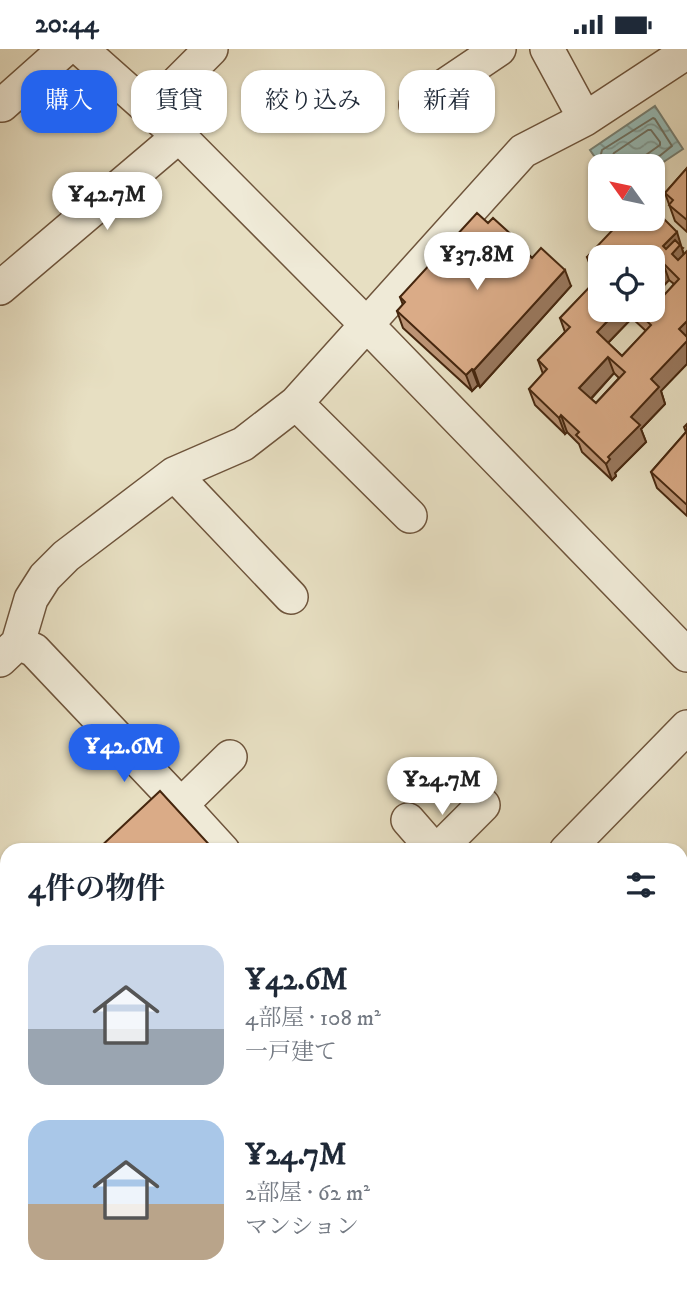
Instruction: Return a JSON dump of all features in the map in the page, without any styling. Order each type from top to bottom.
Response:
[{"type":"street","points":[[2,105],[65,49]]},
{"type":"street","points":[[81,49],[131,92]]},
{"type":"street","points":[[190,70],[211,49]]},
{"type":"street","points":[[468,70],[499,49]]},
{"type":"street","points":[[547,49],[585,119]]},
{"type":"street","points":[[216,843],[34,650],[9,651],[31,599],[45,577],[66,556],[174,474],[243,444],[296,403],[523,151],[585,119],[687,52]]},
{"type":"street","points":[[176,133],[367,325],[687,655]]},
{"type":"street","points":[[0,288],[179,136]]},
{"type":"street","points":[[296,403],[410,516]]},
{"type":"street","points":[[174,474],[291,597]]},
{"type":"street","points":[[574,843],[687,727]]},
{"type":"street","points":[[181,805],[230,757]]},
{"type":"street","points":[[444,843],[483,805]]},
{"type":"street","points":[[408,820],[429,843]]},
{"type":"water","points":[[655,106],[683,149],[665,161],[665,154],[593,154],[590,150]]},
{"type":"building","points":[[687,168],[687,220],[669,205],[673,200],[665,193]]},
{"type":"building","points":[[477,213],[488,223],[493,218],[523,245],[521,247],[532,258],[541,248],[565,270],[474,370],[466,375],[397,311],[405,302],[400,297]]},
{"type":"building","points":[[665,220],[677,232],[664,245],[598,245],[612,231],[665,231]]},
{"type":"building","points":[[675,240],[680,245],[672,254],[678,260],[687,251],[687,321],[679,329],[687,337],[687,341],[651,379],[659,387],[631,417],[640,425],[608,457],[610,459],[606,464],[576,435],[579,432],[561,415],[559,418],[529,389],[547,369],[538,360],[570,327],[560,318],[588,289],[588,322],[607,322],[597,332],[622,356],[651,325],[648,322],[665,322],[665,294],[679,279],[665,265],[665,248]],"holes":[[[608,357],[625,372],[596,403],[579,388]]]},
{"type":"building","points":[[687,431],[687,505],[651,472]]},
{"type":"building","points":[[160,791],[208,843],[105,843]]}]
